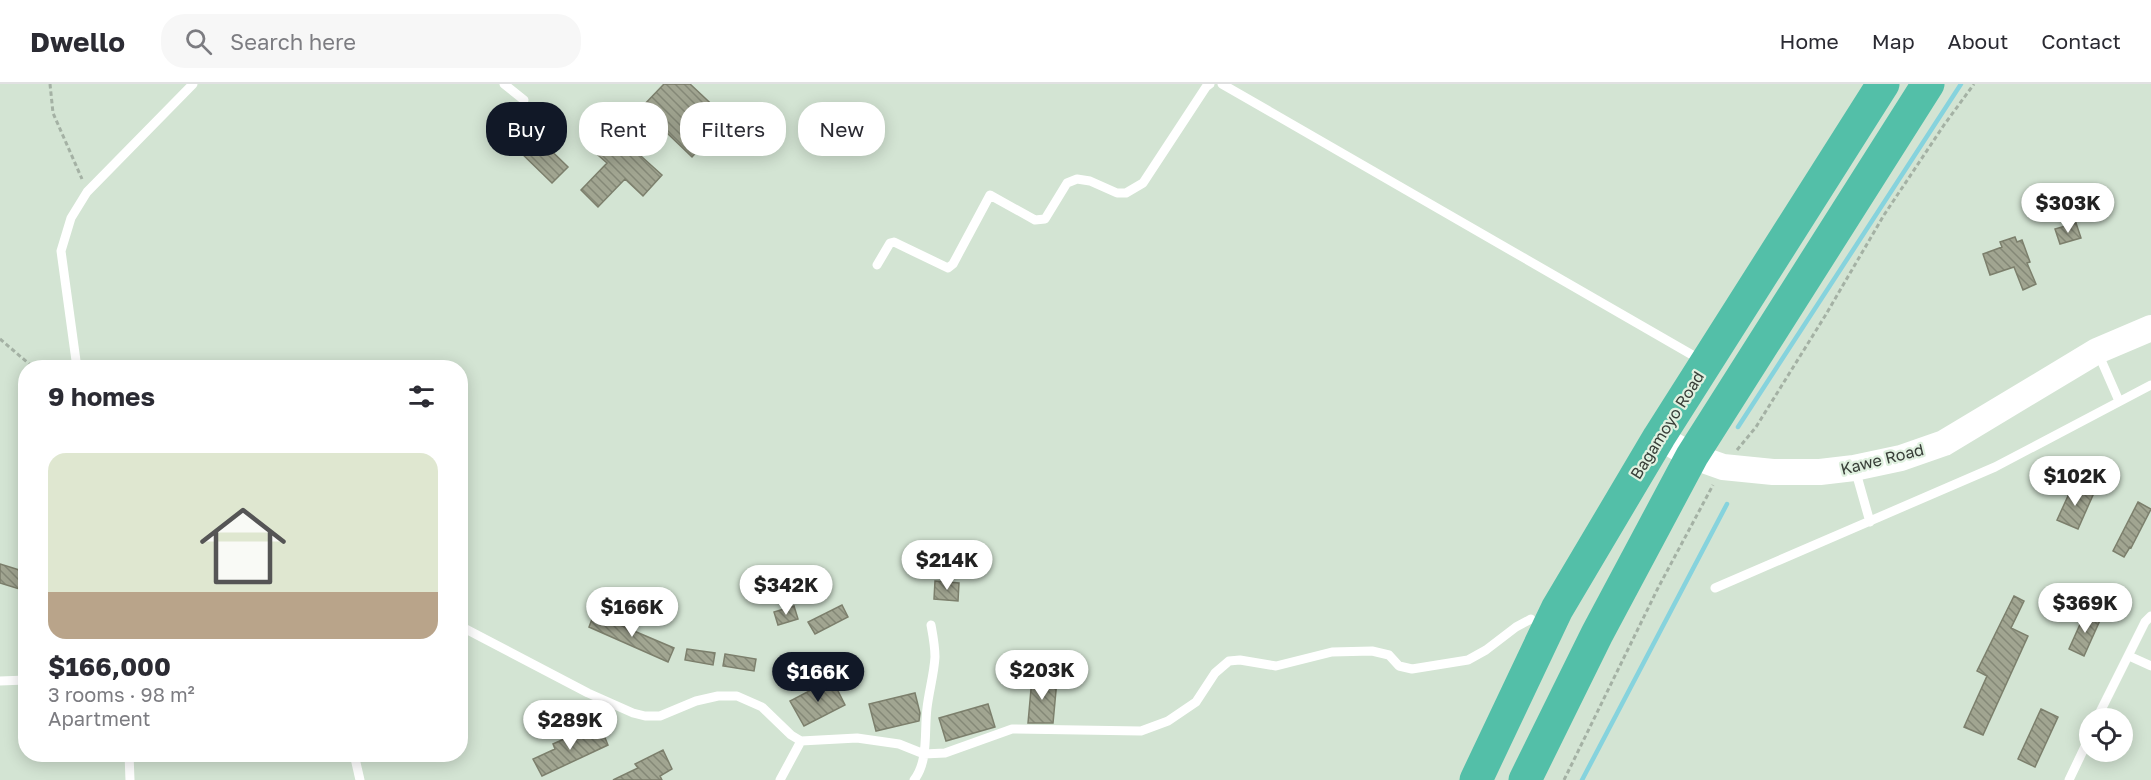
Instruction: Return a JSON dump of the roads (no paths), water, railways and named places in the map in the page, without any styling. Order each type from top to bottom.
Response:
[{"type":"highway","name":"Bagamoyo Road","points":[[1476,780],[1557,609],[1659,437],[1883,84]]},
{"type":"highway","points":[[1525,780],[1597,634],[1692,456],[1928,84]]},
{"type":"main road","name":"Kawe Road","points":[[1659,437],[1692,456],[1723,467],[1785,472],[1820,472],[1854,468],[1901,458],[1944,443],[2097,351],[2151,328]]},
{"type":"lane","points":[[76,360],[62,251],[71,218],[87,192],[193,84]]},
{"type":"lane","points":[[504,84],[524,100]]},
{"type":"lane","points":[[877,265],[890,243],[894,242],[948,268],[953,264],[990,195],[1035,220],[1045,219],[1067,183],[1077,179],[1090,181],[1117,193],[1126,192],[1143,183],[1210,84]]},
{"type":"lane","points":[[1222,84],[1706,363]]},
{"type":"lane","points":[[2097,351],[2119,401]]},
{"type":"lane","points":[[1715,588],[1995,467],[2151,385]]},
{"type":"lane","points":[[1854,468],[1870,522]]},
{"type":"lane","points":[[2102,708],[2145,622],[2151,616]]},
{"type":"lane","points":[[468,630],[588,693],[633,713],[660,716],[696,701],[718,696],[737,696],[762,707],[791,735],[801,741],[857,738],[899,744],[924,754],[945,753],[1012,729],[1141,730],[1168,720],[1196,702],[1215,673],[1229,661],[1240,660],[1276,666],[1332,652],[1372,651],[1389,655],[1399,666],[1412,669],[1467,660],[1486,650],[1516,627],[1531,619]]},
{"type":"lane","points":[[914,780],[920,772],[924,754],[925,725],[935,661],[931,625]]},
{"type":"lane","points":[[2129,656],[2151,666]]},
{"type":"lane","points":[[0,681],[18,680]]},
{"type":"lane","points":[[780,780],[801,741]]},
{"type":"lane","points":[[2069,780],[2079,759]]},
{"type":"lane","points":[[129,762],[130,780]]},
{"type":"lane","points":[[356,762],[360,780]]},
{"type":"waterway","points":[[1738,427],[1961,84]]},
{"type":"waterway","points":[[1582,780],[1727,504]]}]
